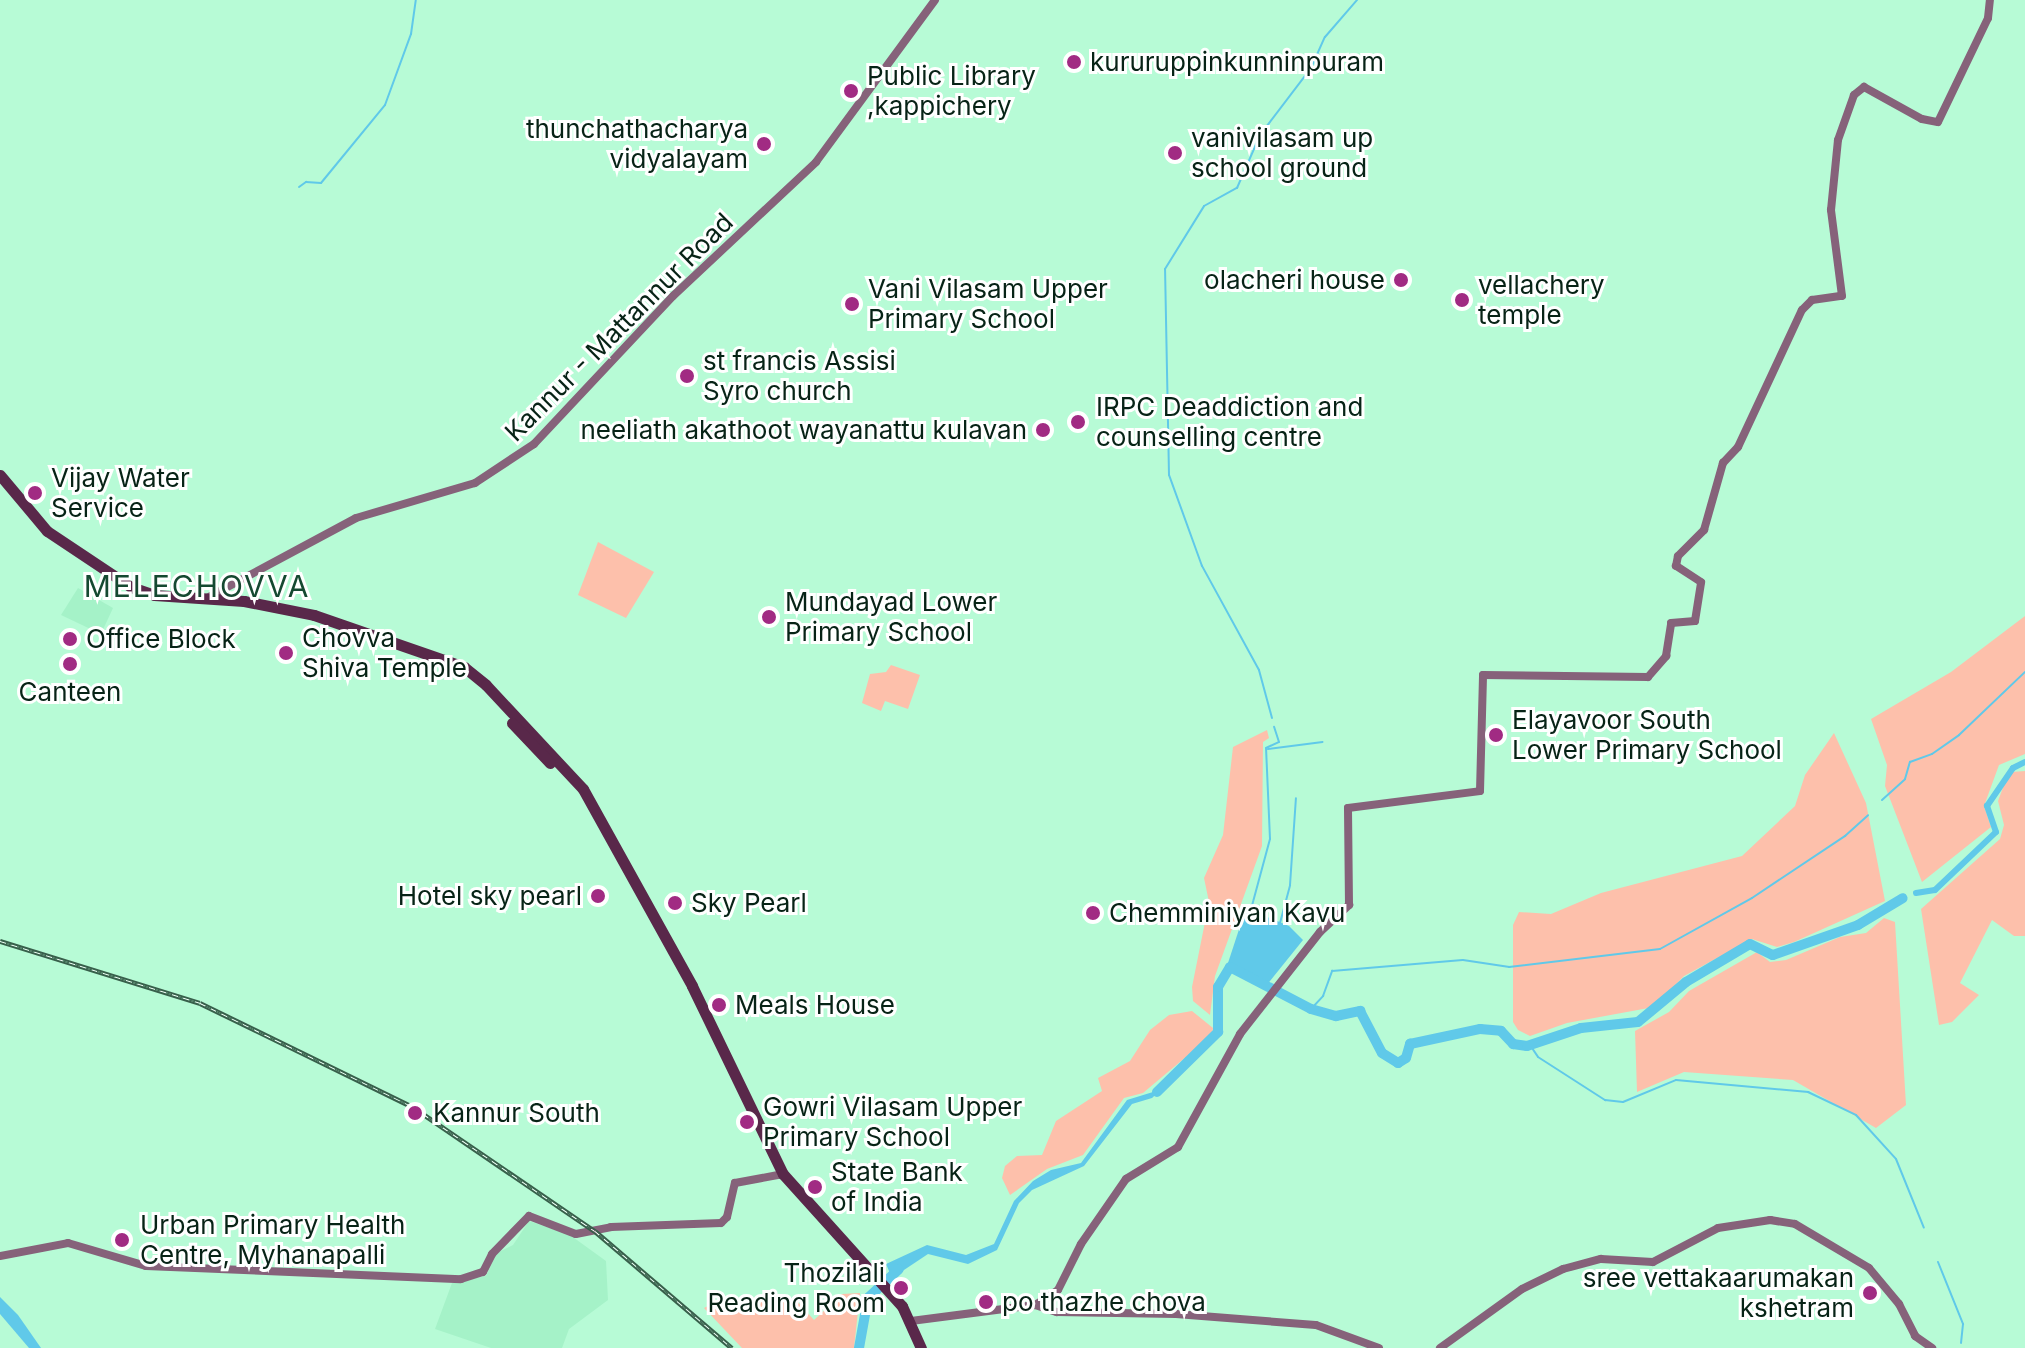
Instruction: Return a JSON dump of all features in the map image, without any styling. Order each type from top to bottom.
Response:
[{"type":"highway","points":[[0,475],[47,531],[106,575]]},
{"type":"highway","points":[[0,484],[42,533],[106,575],[154,595],[229,600],[314,615],[413,654],[471,671],[583,789],[699,1007],[783,1174],[911,1321],[921,1348]]},
{"type":"main road","name":"Kannur - Mattannur Road","points":[[207,598],[356,518],[475,483],[525,451],[673,296],[816,162],[935,0]]},
{"type":"main road","points":[[1035,1305],[1058,1290],[1081,1244],[1126,1179],[1178,1147],[1237,1038],[1274,989],[1353,899],[1348,808],[1480,791],[1483,675],[1648,677],[1666,656],[1671,623],[1695,621],[1701,582],[1676,566],[1678,556],[1704,530],[1723,463],[1738,447],[1796,319],[1812,300],[1842,296],[1831,210],[1838,140],[1854,95],[1864,87],[1922,119],[1938,122],[1988,18],[1990,0]]},
{"type":"main road","points":[[229,600],[230,583]]},
{"type":"main road","points":[[0,1256],[68,1243],[146,1266],[461,1279],[483,1272],[492,1254],[529,1216],[576,1234],[611,1227],[721,1223],[727,1217],[735,1183],[783,1174]]},
{"type":"main road","points":[[1440,1348],[1522,1289],[1563,1269],[1601,1259],[1653,1262],[1718,1228],[1770,1220],[1795,1224],[1869,1268],[1899,1304],[1915,1336],[1932,1348]]},
{"type":"main road","points":[[911,1321],[1035,1305],[1057,1312],[1176,1314],[1316,1325],[1379,1348]]},
{"type":"shaded area","points":[[598,542],[654,572],[626,618],[578,595]]},
{"type":"shaded area","points":[[78,588],[113,608],[101,634],[61,615]]},
{"type":"shaded area","points":[[2025,616],[2025,754],[1999,765],[1984,806],[1991,827],[1922,882],[1885,786],[1887,765],[1871,719],[1951,672]]},
{"type":"shaded area","points":[[891,665],[920,675],[908,709],[885,701],[881,711],[862,703],[870,674],[886,672]]},
{"type":"shaded area","points":[[1267,730],[1269,738],[1263,742],[1262,846],[1215,976],[1210,1015],[1193,1001],[1192,987],[1209,902],[1204,878],[1223,835],[1233,747]]},
{"type":"shaded area","points":[[1834,733],[1866,803],[1885,901],[1777,947],[1752,939],[1684,976],[1654,1007],[1567,1023],[1530,1036],[1518,1030],[1513,1022],[1513,925],[1519,912],[1551,914],[1601,893],[1742,856],[1795,806],[1805,775]]},
{"type":"shaded area","points":[[2025,771],[2025,936],[2014,936],[1992,920],[1960,983],[1979,995],[1952,1022],[1939,1025],[1921,909],[2000,839],[2004,825],[1998,801],[2012,772]]},
{"type":"shaded area","points":[[1884,918],[1895,922],[1906,1105],[1876,1128],[1793,1080],[1684,1072],[1637,1092],[1635,1031],[1669,1012],[1689,991],[1757,952],[1770,962],[1786,960],[1840,937],[1866,933]]},
{"type":"shaded area","points":[[1192,1011],[1213,1028],[1212,1035],[1143,1093],[1124,1098],[1083,1155],[1047,1169],[1010,1195],[1002,1178],[1005,1166],[1017,1156],[1042,1155],[1056,1121],[1102,1091],[1098,1078],[1130,1061],[1150,1030],[1169,1015]]},
{"type":"shaded area","points":[[529,1221],[570,1235],[606,1261],[608,1300],[569,1329],[562,1348],[491,1348],[435,1329],[452,1283],[486,1276],[497,1253],[513,1245]]},
{"type":"shaded area","points":[[860,1293],[854,1348],[742,1348],[704,1308],[720,1300],[781,1296],[797,1301],[814,1320],[842,1294]]},
{"type":"water","points":[[1246,908],[1289,926],[1303,940],[1266,986],[1228,963]]},
{"type":"water","points":[[1186,1057],[1193,1060],[1152,1098],[1132,1104],[1084,1166],[1032,1190],[1019,1203],[997,1250],[968,1264],[928,1254],[892,1278],[886,1264],[927,1245],[966,1255],[994,1244],[1014,1201],[1033,1181],[1051,1170],[1081,1163],[1127,1100],[1153,1092]]},
{"type":"water","points":[[0,1297],[18,1315],[41,1348],[29,1348],[0,1314]]},
{"type":"waterway","points":[[299,187],[306,182],[321,183],[385,105],[411,34],[416,0]]},
{"type":"waterway","points":[[1272,718],[1259,670],[1202,566],[1169,475],[1165,269],[1204,206],[1237,188],[1260,135],[1311,68],[1325,37],[1357,0]]},
{"type":"waterway","points":[[1882,800],[1905,779],[1910,762],[1932,754],[1959,735],[2025,672]]},
{"type":"waterway","points":[[1266,748],[1279,742],[1274,727]]},
{"type":"waterway","points":[[1268,749],[1323,742]]},
{"type":"waterway","points":[[1250,913],[1270,839],[1266,749]]},
{"type":"waterway","points":[[1916,893],[1935,890],[1996,832],[1987,806],[2013,768],[2025,762]]},
{"type":"waterway","points":[[1280,923],[1290,885],[1296,798]]},
{"type":"waterway","points":[[1311,1009],[1323,996],[1332,971],[1463,960],[1509,967],[1660,949],[1752,898],[1845,836],[1868,815]]},
{"type":"waterway","points":[[1157,1092],[1218,1032],[1218,987],[1230,967],[1311,1009],[1336,1016],[1360,1011],[1382,1053],[1398,1063],[1406,1058],[1410,1044],[1480,1029],[1501,1031],[1513,1044],[1527,1046],[1581,1028],[1638,1022],[1686,982],[1750,944],[1773,955],[1858,925],[1903,898]]},
{"type":"waterway","points":[[1530,1045],[1538,1057],[1605,1100],[1623,1102],[1676,1080],[1808,1092],[1856,1115],[1896,1159],[1924,1228]]},
{"type":"waterway","points":[[1938,1262],[1963,1324],[1961,1343]]},
{"type":"waterway","points":[[859,1348],[868,1298],[899,1269]]},
{"type":"railway","points":[[0,941],[200,1003],[413,1107],[595,1231],[732,1348]]},
{"type":"place","name":"kururuppinkunninpuram","points":[[1074,62]]},
{"type":"place","name":"Public Library ,kappichery","points":[[851,91]]},
{"type":"place","name":"thunchathacharya vidyalayam","points":[[764,144]]},
{"type":"place","name":"vanivilasam up school ground","points":[[1175,153]]},
{"type":"place","name":"olacheri house","points":[[1401,280]]},
{"type":"place","name":"vellachery temple","points":[[1462,300]]},
{"type":"place","name":"Vani Vilasam Upper Primary School","points":[[852,304]]},
{"type":"place","name":"st francis Assisi Syro church","points":[[687,376]]},
{"type":"place","name":"IRPC Deaddiction and counselling centre","points":[[1078,422]]},
{"type":"place","name":"neeliath akathoot wayanattu kulavan","points":[[1043,430]]},
{"type":"place","name":"Vijay Water Service","points":[[35,493]]},
{"type":"place","name":"Mundayad Lower Primary School","points":[[769,617]]},
{"type":"place","name":"Office Block","points":[[70,639]]},
{"type":"place","name":"Chovva Shiva Temple","points":[[286,653]]},
{"type":"place","name":"Canteen","points":[[70,664]]},
{"type":"place","name":"Elayavoor South Lower Primary School","points":[[1496,735]]},
{"type":"place","name":"Hotel sky pearl","points":[[598,896]]},
{"type":"place","name":"Sky Pearl","points":[[675,903]]},
{"type":"place","name":"Chemminiyan Kavu","points":[[1093,913]]},
{"type":"place","name":"Meals House","points":[[719,1005]]},
{"type":"place","name":"Kannur South","points":[[415,1113]]},
{"type":"place","name":"Gowri Vilasam Upper Primary School","points":[[747,1122]]},
{"type":"place","name":"State Bank of India","points":[[815,1187]]},
{"type":"place","name":"Urban Primary Health Centre, Myhanapalli","points":[[122,1240]]},
{"type":"place","name":"Thozilali Reading Room","points":[[901,1288]]},
{"type":"place","name":"sree vettakaarumakan kshetram","points":[[1870,1293]]},
{"type":"place","name":"po thazhe chova","points":[[986,1302]]},
{"type":"district","name":"MELECHOVVA","points":[[197,586]]}]
